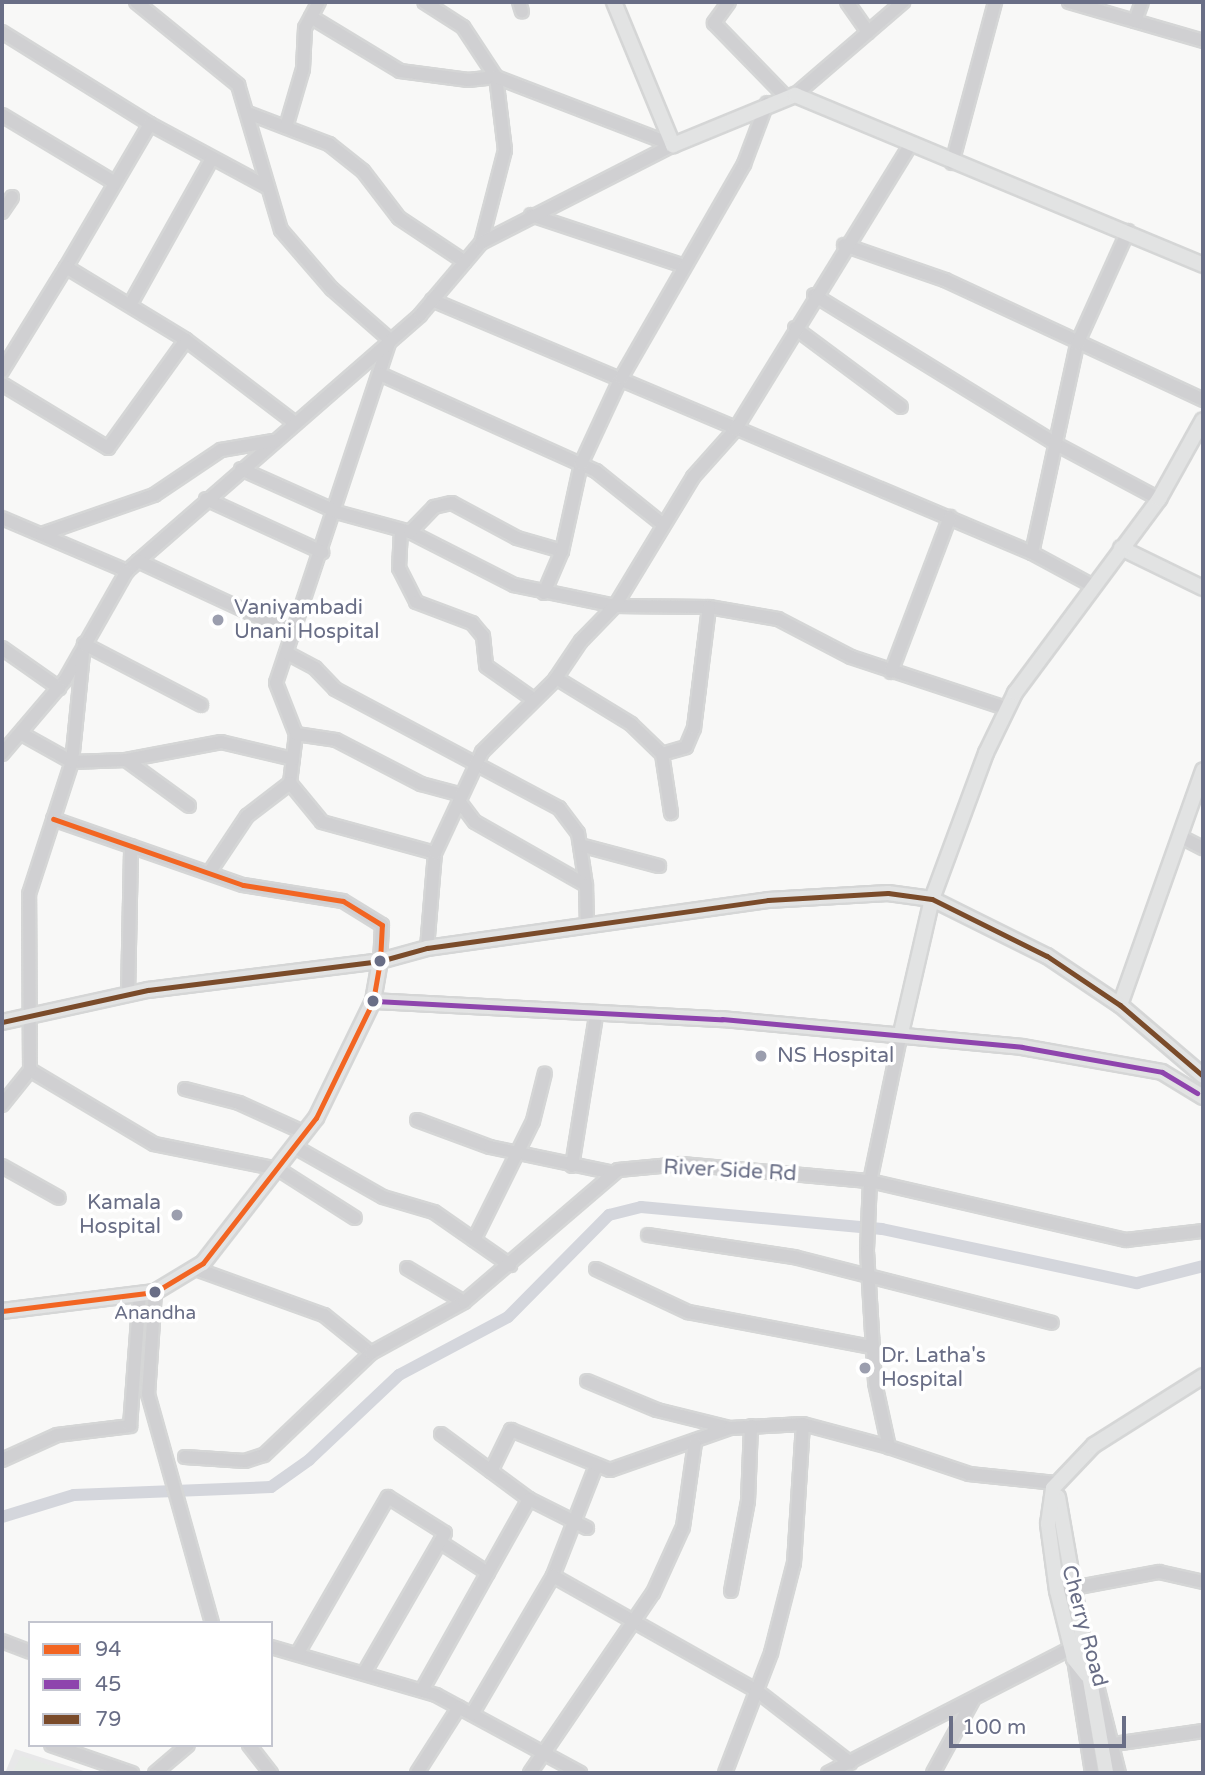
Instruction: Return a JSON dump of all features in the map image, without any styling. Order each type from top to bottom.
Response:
[{"type":"main road","points":[[614,2],[673,145],[790,95],[909,147],[1128,231],[1203,265]]},
{"type":"main road","points":[[901,1033],[932,900],[1007,709],[1093,586],[1159,499],[1203,419]]},
{"type":"main road","points":[[1121,548],[1203,588]]},
{"type":"main road","points":[[1120,1005],[1203,770]]},
{"type":"main road","points":[[2,1022],[128,995],[380,961],[427,948],[768,900],[888,893],[932,900],[1047,956],[1120,1005],[1171,1055],[1203,1076]]},
{"type":"main road","points":[[2,1311],[155,1292],[196,1269],[305,1133],[373,1001],[380,961]]},
{"type":"main road","points":[[373,1001],[901,1033],[1162,1072],[1203,1097]]},
{"type":"main road","points":[[1162,1072],[1171,1055]]},
{"type":"main road","points":[[1058,1480],[1094,1445],[1203,1376]]},
{"type":"main road","name":"Cherry Road","points":[[1058,1480],[1058,1514],[1088,1647]]},
{"type":"main road","name":"Cherry Road","points":[[1058,1480],[1048,1524],[1058,1591],[1073,1653]]},
{"type":"main road","points":[[1088,1647],[1087,1675],[1106,1773]]},
{"type":"main road","points":[[1073,1653],[1087,1675]]},
{"type":"street","points":[[136,2],[238,86],[248,113],[265,186],[281,229],[332,289],[390,340]]},
{"type":"street","points":[[286,127],[311,17],[319,2]]},
{"type":"street","points":[[424,2],[463,27],[496,76],[505,150],[481,243]]},
{"type":"street","points":[[729,2],[714,23],[790,95],[903,2]]},
{"type":"street","points":[[846,2],[868,32]]},
{"type":"street","points":[[952,163],[995,2]]},
{"type":"street","points":[[1069,2],[1203,41]]},
{"type":"street","points":[[1135,21],[1142,2]]},
{"type":"street","points":[[311,17],[400,71],[468,80],[496,76],[673,145]]},
{"type":"street","points":[[2,32],[150,124],[265,186]]},
{"type":"street","points":[[544,593],[562,551],[581,464],[621,379],[744,163],[767,103]]},
{"type":"street","points":[[248,113],[330,144],[363,172],[399,218],[465,262]]},
{"type":"street","points":[[2,115],[115,183]]},
{"type":"street","points":[[2,371],[150,124]]},
{"type":"street","points":[[2,754],[59,688],[127,570],[390,340],[432,300],[481,243],[531,215],[673,145]]},
{"type":"street","points":[[427,948],[435,853],[477,764],[533,699],[556,678],[615,606],[662,523],[735,430],[844,245],[909,147]]},
{"type":"street","points":[[130,305],[212,158]]},
{"type":"street","points":[[2,212],[12,197]]},
{"type":"street","points":[[531,215],[684,266]]},
{"type":"street","points":[[1032,552],[1058,445],[1077,344],[1128,231]]},
{"type":"street","points":[[844,245],[945,280],[1077,344],[1203,400]]},
{"type":"street","points":[[66,267],[186,340],[295,423]]},
{"type":"street","points":[[814,295],[1058,445],[1159,499]]},
{"type":"street","points":[[432,300],[735,430],[1032,552],[1093,586]]},
{"type":"street","points":[[795,328],[901,407]]},
{"type":"street","points":[[2,384],[108,448],[186,340]]},
{"type":"street","points":[[209,873],[247,816],[290,783],[296,734],[276,682],[336,511],[390,340]]},
{"type":"street","points":[[380,374],[581,464],[662,523]]},
{"type":"street","points":[[42,534],[154,495],[221,450],[274,441]]},
{"type":"street","points":[[241,469],[336,511],[405,531],[513,585],[615,606],[709,607],[778,619],[806,638],[891,672],[1007,709]]},
{"type":"street","points":[[206,499],[322,552]]},
{"type":"street","points":[[533,699],[486,666],[483,636],[472,623],[416,601],[400,568],[405,531],[434,507],[452,503],[517,538],[562,551]]},
{"type":"street","points":[[891,672],[950,517]]},
{"type":"street","points":[[2,518],[127,570]]},
{"type":"street","points":[[138,561],[295,634]]},
{"type":"street","points":[[662,754],[686,747],[694,728],[709,607]]},
{"type":"street","points":[[83,644],[201,705]]},
{"type":"street","points":[[2,1105],[30,1070],[32,1017],[26,984],[29,894],[72,762],[83,644]]},
{"type":"street","points":[[2,648],[59,688]]},
{"type":"street","points":[[287,653],[335,689],[559,808],[580,845],[586,884],[587,926]]},
{"type":"street","points":[[556,678],[631,724],[662,754],[671,813]]},
{"type":"street","points":[[22,734],[72,762],[126,760],[221,742],[293,759]]},
{"type":"street","points":[[296,734],[336,740],[421,784],[460,798],[475,822],[586,884]]},
{"type":"street","points":[[126,760],[188,806]]},
{"type":"street","points":[[290,783],[322,822],[435,853]]},
{"type":"street","points":[[53,819],[209,873],[370,913],[382,925],[380,961]]},
{"type":"street","points":[[1181,837],[1203,848]]},
{"type":"street","points":[[580,845],[659,866]]},
{"type":"street","points":[[128,995],[131,846]]},
{"type":"street","points":[[572,1166],[596,1016]]},
{"type":"street","points":[[890,1447],[872,1347],[866,1251],[870,1181],[901,1033]]},
{"type":"street","points":[[30,1070],[154,1144],[278,1169],[355,1218]]},
{"type":"street","points":[[474,1240],[519,1154],[545,1073]]},
{"type":"street","points":[[185,1089],[239,1103],[305,1133]]},
{"type":"street","name":"River Side Rd","points":[[417,1120],[519,1154],[613,1173],[682,1164],[870,1181],[1126,1241],[1203,1231]]},
{"type":"street","points":[[295,1147],[383,1197],[434,1212],[510,1265]]},
{"type":"street","points":[[2,1166],[59,1198]]},
{"type":"street","points":[[185,1457],[264,1455],[370,1353],[464,1302],[510,1265],[613,1173]]},
{"type":"street","points":[[648,1235],[745,1247],[1052,1323]]},
{"type":"street","points":[[407,1268],[464,1302]]},
{"type":"street","points":[[196,1269],[324,1315],[370,1353]]},
{"type":"street","points":[[596,1269],[688,1312],[872,1347]]},
{"type":"street","points":[[155,1292],[148,1394],[202,1577],[212,1621]]},
{"type":"street","points":[[2,1460],[57,1435],[130,1426],[140,1293]]},
{"type":"street","points":[[587,1381],[657,1410],[730,1427],[803,1424],[890,1447],[969,1474],[1058,1480]]},
{"type":"street","points":[[725,1773],[757,1692],[794,1563],[803,1424]]},
{"type":"street","points":[[731,1591],[748,1501],[751,1426]]},
{"type":"street","points":[[491,1471],[511,1430],[610,1470],[695,1443],[730,1427]]},
{"type":"street","points":[[441,1434],[529,1499],[587,1528]]},
{"type":"street","points":[[530,1773],[636,1620],[683,1527],[695,1443]]},
{"type":"street","points":[[472,1714],[553,1576],[570,1520],[596,1466]]},
{"type":"street","points":[[299,1651],[388,1497],[445,1533],[366,1670]]},
{"type":"street","points":[[422,1690],[529,1499]]},
{"type":"street","points":[[440,1542],[488,1573]]},
{"type":"street","points":[[1058,1591],[1159,1572],[1203,1582]]},
{"type":"street","points":[[553,1576],[636,1620],[757,1692],[850,1763]]},
{"type":"street","points":[[2,1641],[28,1651]]},
{"type":"street","points":[[273,1647],[299,1651],[366,1670],[422,1690],[547,1752],[580,1773]]},
{"type":"street","points":[[828,1773],[973,1700],[1088,1647]]},
{"type":"street","name":"Cherry Road","points":[[1088,1647],[1119,1773]]},
{"type":"street","points":[[1073,1653],[1092,1773]]},
{"type":"street","points":[[933,1773],[973,1700]]},
{"type":"street","points":[[417,1773],[459,1707]]},
{"type":"street","points":[[1114,1744],[1203,1731]]},
{"type":"street","points":[[57,1747],[132,1773]]},
{"type":"street","points":[[155,1773],[186,1747]]},
{"type":"street","points":[[252,1747],[271,1773]]},
{"type":"shaded area","points":[[15,1749],[90,1773],[5,1773]]},
{"type":"shaded area","points":[[21,1756],[74,1773],[12,1773]]},
{"type":"waterway","points":[[2,1517],[74,1495],[271,1487],[309,1460],[399,1375],[508,1317],[609,1215],[641,1207],[882,1229],[1137,1283],[1203,1266]]},
{"type":"transit line","name":"94","points":[[2,1311],[155,1292],[203,1263],[316,1118],[373,1001],[380,961],[382,925],[343,901],[243,885],[53,819]]},
{"type":"transit line","name":"79","points":[[2,1022],[148,990],[380,961],[427,948],[768,900],[888,893],[932,899],[1047,956],[1120,1005],[1203,1076]]},
{"type":"transit line","name":"45","points":[[373,1001],[722,1019],[1022,1047],[1162,1072],[1197,1093]]},
{"type":"place","name":"Vaniyambadi Unani Hospital","points":[[218,620]]},
{"type":"place","name":"NS Hospital","points":[[761,1056]]},
{"type":"place","name":"Kamala Hospital","points":[[177,1215]]},
{"type":"place","name":"Anandha","points":[[155,1292]]},
{"type":"place","name":"Dr. Latha's Hospital","points":[[865,1368]]}]
